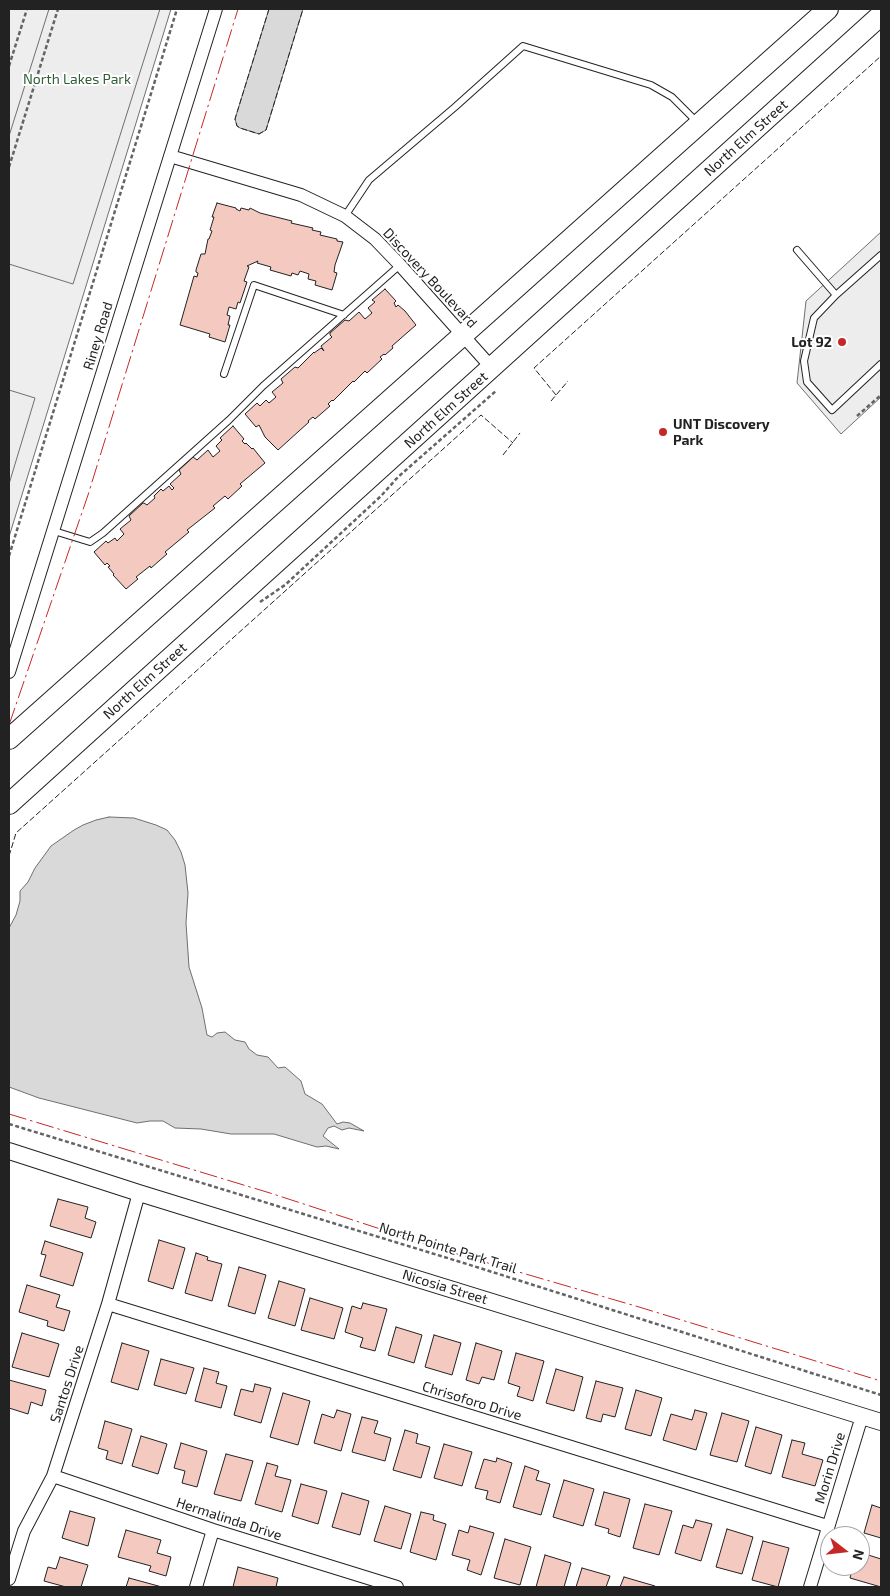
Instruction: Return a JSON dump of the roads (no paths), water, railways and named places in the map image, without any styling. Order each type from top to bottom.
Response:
[{"type":"main road","points":[[10,734],[464,335],[828,9]]},
{"type":"main road","name":"North Elm Street","points":[[9,804],[881,15]]},
{"type":"street","name":"Riney Road","points":[[9,672],[216,9]]},
{"type":"street","name":"Discovery Boulevard","points":[[170,156],[302,195],[345,216],[375,239],[492,368]]},
{"type":"street","name":"Nicosia Street","points":[[9,1151],[139,1193],[881,1422]]},
{"type":"street","name":"Santos Drive","points":[[9,1580],[24,1531],[53,1476],[108,1304],[139,1193]]},
{"type":"street","name":"Chrisoforo Drive","points":[[108,1304],[827,1526]]},
{"type":"street","name":"Morin Drive","points":[[827,1526],[862,1416]]},
{"type":"street","name":"Hermalinda Drive","points":[[53,1476],[214,1530],[394,1587]]},
{"type":"street","points":[[196,1587],[214,1530]]},
{"type":"street","name":"Morin Drive","points":[[810,1587],[820,1551]]},
{"type":"lane","points":[[345,216],[368,180],[455,107],[523,46],[651,85],[672,97],[699,124]]},
{"type":"lane","points":[[797,250],[836,295]]},
{"type":"lane","points":[[881,255],[836,295],[814,318],[804,361],[806,382],[832,410],[881,364]]},
{"type":"lane","points":[[54,531],[90,542],[96,538],[215,432],[263,386],[400,265]]},
{"type":"lane","points":[[224,374],[254,285],[344,314]]},
{"type":"place","name":"Lot 92","points":[[842,342]]},
{"type":"place","name":"UNT Discovery Park","points":[[663,432]]},
{"type":"park label","name":"North Lakes Park","points":[[77,79]]}]
